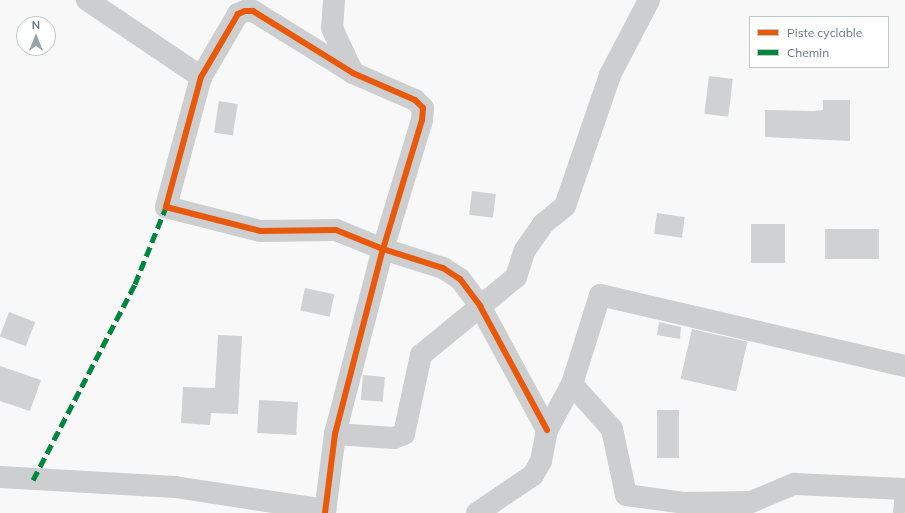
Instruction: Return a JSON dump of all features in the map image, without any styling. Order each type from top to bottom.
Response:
[{"type":"street","points":[[87,0],[201,77]]},
{"type":"street","points":[[334,0],[332,28],[353,73]]},
{"type":"street","points":[[334,434],[394,438],[404,434],[421,355],[516,277],[525,250],[543,224],[565,206],[610,75],[649,0]]},
{"type":"street","points":[[0,477],[175,487],[325,511],[334,434],[384,249],[423,108],[415,100],[353,73],[253,11],[245,11],[238,14],[201,77],[166,207],[260,231],[336,230],[384,249],[443,268],[460,279],[480,306],[547,430]]},
{"type":"street","points":[[477,513],[533,475],[541,461],[547,430],[572,384],[596,299],[606,294],[905,366]]},
{"type":"street","points":[[572,384],[612,429],[620,452],[622,486],[626,495],[685,502],[751,502],[794,484],[905,489]]},
{"type":"street","points":[[904,513],[905,502]]},
{"type":"building","points":[[709,76],[733,79],[728,117],[704,114]]},
{"type":"building","points":[[823,100],[850,100],[850,141],[765,137],[765,110],[823,110]]},
{"type":"building","points":[[219,101],[238,104],[233,136],[214,133]]},
{"type":"building","points":[[472,191],[496,194],[493,218],[469,215]]},
{"type":"building","points":[[657,213],[685,217],[682,238],[654,234]]},
{"type":"building","points":[[751,224],[785,224],[785,263],[751,263]]},
{"type":"building","points":[[825,229],[879,229],[879,259],[825,259]]},
{"type":"building","points":[[305,288],[334,294],[330,317],[300,310]]},
{"type":"building","points":[[9,312],[35,322],[26,346],[0,336]]},
{"type":"building","points":[[659,322],[681,327],[680,339],[657,335]]},
{"type":"building","points":[[692,329],[748,342],[736,392],[681,379]]},
{"type":"building","points":[[218,335],[242,336],[238,414],[211,413],[210,425],[181,423],[183,387],[215,388]]},
{"type":"building","points":[[0,366],[41,380],[30,411],[0,401]]},
{"type":"building","points":[[363,375],[385,377],[383,402],[361,400]]},
{"type":"building","points":[[259,400],[298,402],[296,435],[257,433]]},
{"type":"building","points":[[657,410],[679,410],[679,458],[657,458]]},
{"type":"marked path","points":[[33,480],[135,284],[166,207]]},
{"type":"cycle path","points":[[325,513],[335,434],[383,249],[422,120],[423,108],[415,100],[353,73],[253,11],[245,11],[238,14],[201,77],[166,207],[260,231],[336,230],[383,249],[443,268],[460,279],[480,306],[547,430]]}]
